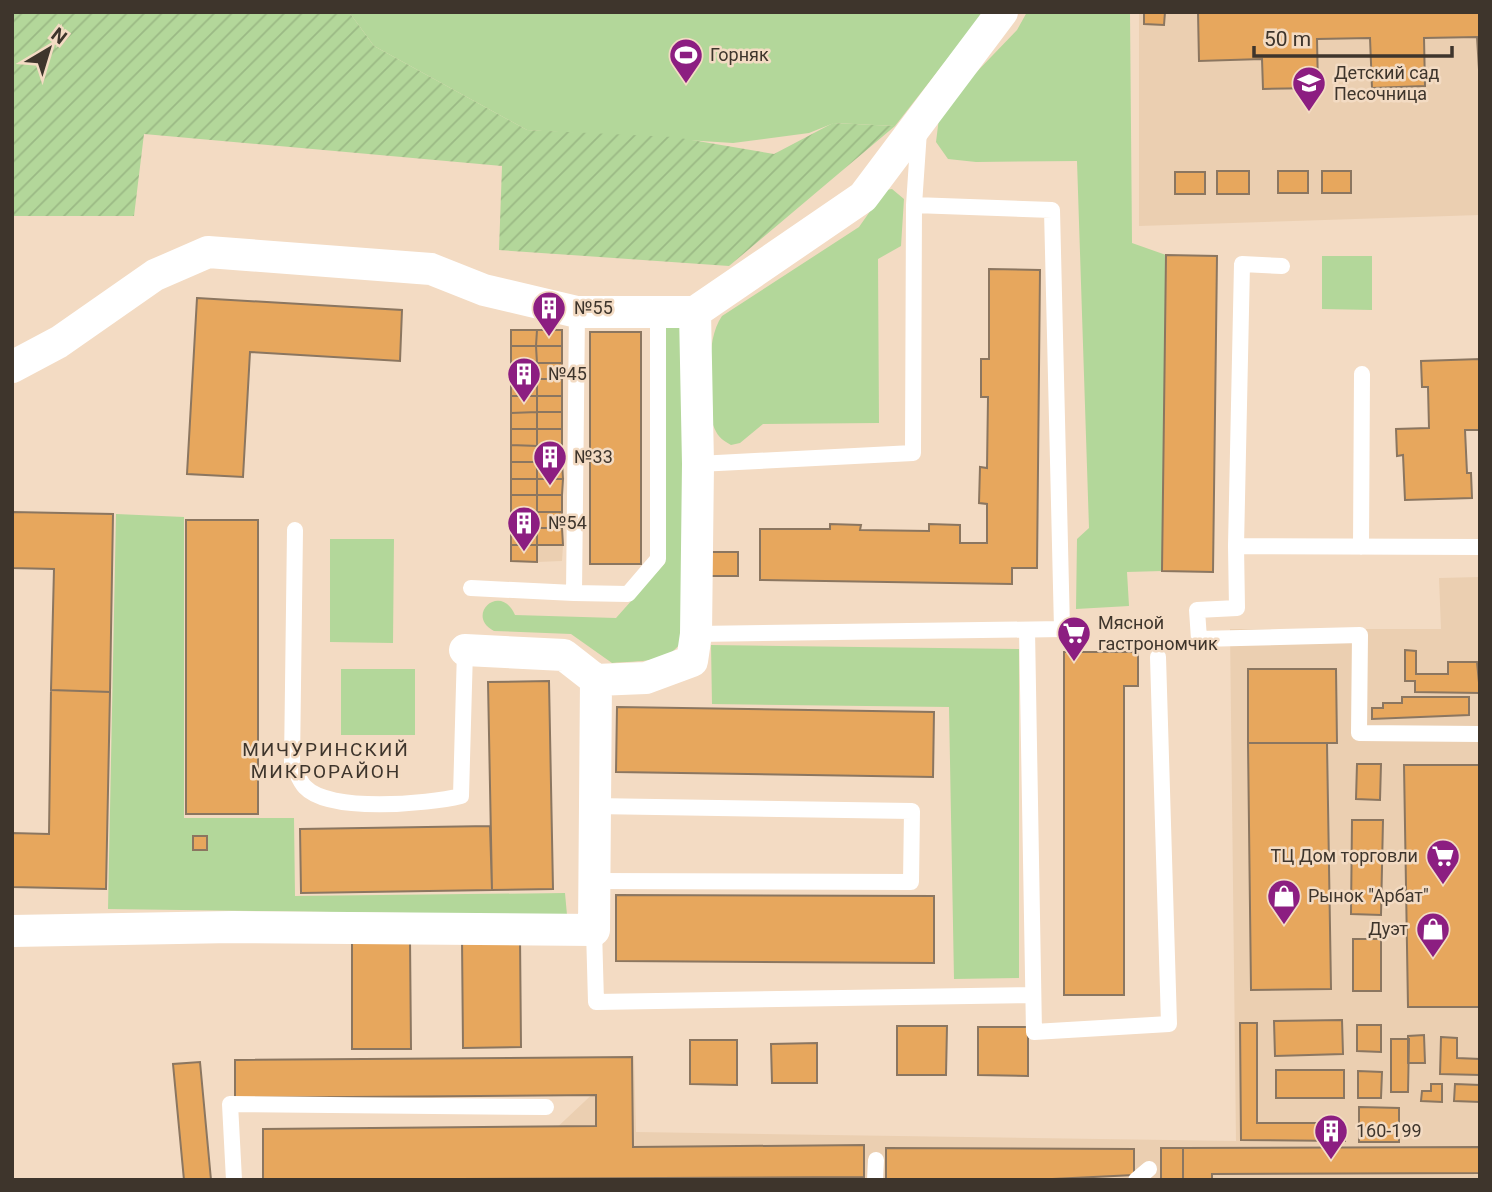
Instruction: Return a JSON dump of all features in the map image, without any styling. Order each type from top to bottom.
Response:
[{"type":"street","points":[[12,367],[59,342],[155,275],[208,252],[431,268],[484,290],[577,312],[695,312],[863,197],[1002,12]]},
{"type":"street","points":[[465,650],[564,655],[596,680],[646,678],[692,661],[696,634],[698,464],[695,312]]},
{"type":"street","points":[[12,931],[233,927],[594,930],[596,680]]},
{"type":"lane","points":[[698,464],[913,453],[914,205],[919,125]]},
{"type":"lane","points":[[696,634],[1062,629],[1052,210],[914,205]]},
{"type":"lane","points":[[1282,266],[1242,264],[1237,608],[1197,610],[1199,639],[1360,635],[1359,733],[1480,734]]},
{"type":"lane","points":[[574,593],[577,312]]},
{"type":"lane","points":[[471,589],[628,594],[658,559],[658,312]]},
{"type":"lane","points":[[1361,547],[1362,374]]},
{"type":"lane","points":[[295,530],[292,763],[305,788],[330,802],[432,803],[461,796],[465,650]]},
{"type":"lane","points":[[1236,546],[1480,547]]},
{"type":"lane","points":[[1027,630],[1034,1032],[1169,1024],[1158,657]]},
{"type":"lane","points":[[593,881],[911,882],[912,859],[912,811],[594,806]]},
{"type":"lane","points":[[594,930],[596,1002],[1033,995]]},
{"type":"lane","points":[[234,1180],[230,1104],[546,1107]]},
{"type":"lane","points":[[875,1180],[876,1160]]},
{"type":"lane","points":[[1136,1180],[1149,1169]]},
{"type":"shaded area","name":"Детский сад Песочница","points":[[1139,12],[1480,12],[1480,215],[1139,226]]},
{"type":"shaded area","points":[[537,545],[563,545],[562,561],[537,562]]},
{"type":"shaded area","points":[[1480,577],[1480,1180],[501,1180],[634,1055],[636,1132],[1236,1141],[1230,629],[1441,629],[1439,578]]},
{"type":"green space","points":[[12,12],[349,12],[374,46],[527,130],[674,137],[774,154],[833,123],[895,126],[729,266],[499,250],[502,166],[144,134],[134,216],[12,216]]},
{"type":"green space","name":"Горняк","points":[[349,12],[984,12],[895,126],[834,123],[809,133],[733,143],[527,130],[374,46]]},
{"type":"green space","points":[[1027,12],[1130,12],[1132,243],[1166,255],[1162,571],[1127,572],[1129,606],[1076,609],[1077,539],[1089,528],[1077,161],[976,162],[948,159],[936,142],[940,110],[1017,30]]},
{"type":"green space","points":[[892,189],[904,199],[901,246],[878,259],[879,423],[763,424],[740,443],[727,443],[713,425],[711,383],[713,340],[722,316],[859,227],[885,190]]},
{"type":"green space","points":[[1322,256],[1372,256],[1372,310],[1322,309]]},
{"type":"green space","points":[[685,325],[683,638],[678,647],[653,660],[612,663],[571,634],[494,631],[483,617],[484,610],[494,601],[502,601],[515,615],[616,618],[665,563],[665,326]]},
{"type":"green space","points":[[116,514],[184,517],[184,818],[294,818],[295,896],[565,893],[567,915],[108,909]]},
{"type":"green space","points":[[330,539],[394,539],[393,643],[330,642]]},
{"type":"green space","points":[[711,645],[1019,649],[1019,978],[954,979],[949,707],[712,704]]},
{"type":"green space","points":[[341,669],[415,669],[415,735],[341,735]]},
{"type":"building","points":[[1144,12],[1165,12],[1164,25],[1144,24]]},
{"type":"building","points":[[1198,12],[1480,12],[1480,86],[1477,37],[1424,38],[1425,86],[1372,88],[1370,38],[1317,39],[1318,88],[1263,89],[1262,59],[1199,61]]},
{"type":"building","points":[[1217,171],[1249,171],[1249,194],[1217,194]]},
{"type":"building","points":[[1278,171],[1308,171],[1308,193],[1278,193]]},
{"type":"building","points":[[1322,171],[1351,171],[1351,193],[1322,193]]},
{"type":"building","points":[[1175,172],[1205,172],[1205,194],[1175,194]]},
{"type":"building","points":[[1166,255],[1217,256],[1213,572],[1162,571]]},
{"type":"building","points":[[989,269],[1040,270],[1037,568],[1012,568],[1012,584],[760,580],[760,529],[830,529],[830,524],[861,525],[860,530],[929,531],[929,524],[960,525],[960,543],[987,543],[987,504],[979,503],[980,467],[987,468],[988,397],[981,397],[981,359],[989,359]]},
{"type":"building","points":[[197,298],[402,310],[400,361],[250,352],[243,477],[187,474]]},
{"type":"building","points":[[511,330],[537,330],[536,346],[511,346]]},
{"type":"building","name":"№55","points":[[537,330],[562,330],[562,346],[536,346]]},
{"type":"building","points":[[590,332],[641,332],[641,564],[590,564]]},
{"type":"building","points":[[511,346],[536,346],[537,363],[511,363]]},
{"type":"building","points":[[536,346],[562,346],[562,363],[537,363]]},
{"type":"building","points":[[1480,359],[1480,430],[1465,430],[1467,473],[1471,473],[1472,498],[1405,500],[1403,455],[1397,456],[1396,429],[1429,428],[1428,387],[1422,387],[1421,361]]},
{"type":"building","points":[[511,363],[537,363],[537,379],[511,379]]},
{"type":"building","points":[[537,363],[562,363],[562,379],[537,379]]},
{"type":"building","points":[[511,379],[537,379],[537,396],[511,396]]},
{"type":"building","points":[[537,379],[562,379],[562,396],[537,396]]},
{"type":"building","name":"№45","points":[[511,396],[537,396],[537,412],[511,413]]},
{"type":"building","points":[[537,396],[562,396],[562,412],[537,412]]},
{"type":"building","points":[[537,412],[562,412],[562,429],[537,429]]},
{"type":"building","points":[[537,412],[537,429],[511,429],[511,413]]},
{"type":"building","points":[[511,429],[537,429],[537,446],[511,445]]},
{"type":"building","points":[[537,429],[562,429],[562,446],[537,446]]},
{"type":"building","points":[[511,445],[537,446],[537,462],[511,462]]},
{"type":"building","points":[[537,446],[562,446],[562,462],[537,462]]},
{"type":"building","points":[[511,462],[537,462],[537,479],[511,479]]},
{"type":"building","points":[[537,462],[562,462],[563,479],[537,479]]},
{"type":"building","points":[[511,479],[537,479],[537,495],[511,495]]},
{"type":"building","name":"№33","points":[[537,479],[563,479],[562,495],[537,495]]},
{"type":"building","points":[[511,495],[537,495],[537,512],[511,512]]},
{"type":"building","points":[[537,495],[562,495],[562,512],[537,512]]},
{"type":"building","points":[[12,512],[113,514],[110,692],[51,690],[54,569],[12,568]]},
{"type":"building","points":[[511,512],[537,512],[537,528],[511,528]]},
{"type":"building","points":[[537,512],[562,512],[562,528],[537,528]]},
{"type":"building","points":[[186,520],[258,520],[258,814],[186,814]]},
{"type":"building","points":[[511,528],[537,528],[537,545],[511,545]]},
{"type":"building","points":[[537,528],[562,528],[563,545],[537,545]]},
{"type":"building","name":"№54","points":[[511,545],[537,545],[537,562],[511,561]]},
{"type":"building","points":[[710,552],[738,552],[738,576],[710,576]]},
{"type":"building","points":[[1405,650],[1416,651],[1416,674],[1448,674],[1448,662],[1477,662],[1480,693],[1415,692],[1415,681],[1405,681]]},
{"type":"building","points":[[1064,652],[1138,652],[1138,686],[1124,686],[1124,995],[1064,995]]},
{"type":"building","points":[[1248,669],[1336,669],[1337,743],[1248,743]]},
{"type":"building","points":[[549,681],[553,889],[492,890],[488,682]]},
{"type":"building","points":[[51,690],[110,692],[106,889],[12,887],[12,833],[49,834]]},
{"type":"building","points":[[1402,697],[1469,697],[1469,715],[1372,719],[1372,708],[1383,708],[1383,703],[1402,703]]},
{"type":"building","points":[[617,707],[934,712],[933,777],[616,772]]},
{"type":"building","points":[[1248,743],[1327,743],[1331,989],[1251,990]]},
{"type":"building","points":[[1357,764],[1381,764],[1380,800],[1356,799]]},
{"type":"building","name":"ТЦ Дом торговли","points":[[1404,765],[1480,765],[1480,1007],[1408,1007]]},
{"type":"building","points":[[1352,820],[1383,820],[1381,915],[1351,914]]},
{"type":"building","points":[[490,826],[492,890],[301,893],[300,829]]},
{"type":"building","points":[[193,836],[207,836],[207,850],[193,850]]},
{"type":"building","points":[[616,895],[934,896],[934,963],[616,961]]},
{"type":"building","points":[[520,937],[521,1047],[463,1048],[462,938]]},
{"type":"building","points":[[352,939],[410,939],[411,1049],[352,1049]]},
{"type":"building","points":[[1353,939],[1381,939],[1381,991],[1353,991]]},
{"type":"building","points":[[1342,1020],[1343,1054],[1275,1056],[1274,1021]]},
{"type":"building","points":[[1240,1023],[1257,1023],[1257,1123],[1345,1123],[1345,1141],[1241,1140]]},
{"type":"building","points":[[1357,1025],[1381,1025],[1381,1052],[1357,1051]]},
{"type":"building","points":[[897,1026],[947,1026],[946,1075],[897,1075]]},
{"type":"building","points":[[978,1027],[1028,1027],[1028,1076],[978,1075]]},
{"type":"building","points":[[1424,1035],[1425,1063],[1408,1063],[1408,1036]]},
{"type":"building","points":[[1441,1037],[1457,1038],[1457,1058],[1480,1059],[1480,1075],[1440,1074]]},
{"type":"building","points":[[1391,1039],[1409,1039],[1408,1092],[1391,1092]]},
{"type":"building","points":[[690,1040],[737,1040],[737,1085],[690,1084]]},
{"type":"building","points":[[817,1043],[817,1083],[772,1083],[771,1044]]},
{"type":"building","points":[[632,1057],[633,1147],[864,1145],[864,1177],[263,1180],[263,1129],[596,1126],[596,1095],[235,1098],[235,1060]]},
{"type":"building","points":[[200,1062],[211,1180],[184,1180],[173,1064]]},
{"type":"building","points":[[1276,1070],[1344,1070],[1344,1098],[1276,1098]]},
{"type":"building","points":[[1358,1071],[1382,1072],[1381,1098],[1358,1098]]},
{"type":"building","points":[[1431,1084],[1442,1084],[1442,1102],[1421,1101],[1422,1091],[1431,1091]]},
{"type":"building","points":[[1455,1084],[1480,1085],[1480,1102],[1454,1101]]},
{"type":"building","points":[[1359,1107],[1399,1108],[1399,1142],[1359,1142]]},
{"type":"building","name":"160-199","points":[[1480,1147],[1480,1173],[1212,1174],[1212,1180],[1183,1180],[1183,1148]]},
{"type":"building","points":[[886,1148],[1134,1149],[1134,1175],[1032,1180],[886,1180]]},
{"type":"building","points":[[1161,1148],[1183,1148],[1183,1180],[1161,1180]]},
{"type":"place","name":"Горняк","points":[[686,85]]},
{"type":"place","name":"Детский сад Песочница","points":[[1309,113]]},
{"type":"place","name":"№55","points":[[549,338]]},
{"type":"place","name":"№45","points":[[524,404]]},
{"type":"place","name":"№33","points":[[550,487]]},
{"type":"place","name":"№54","points":[[524,553]]},
{"type":"place","name":"Мясной гастрономчик","points":[[1074,663]]},
{"type":"place","name":"ТЦ Дом торговли","points":[[1443,886]]},
{"type":"place","name":"Рынок \"Арбат\"","points":[[1284,926]]},
{"type":"place","name":"Дуэт","points":[[1433,959]]},
{"type":"place","name":"160-199","points":[[1331,1161]]},
{"type":"district","name":"МИЧУРИНСКИЙ МИКРОРАЙОН","points":[[326,760]]}]
